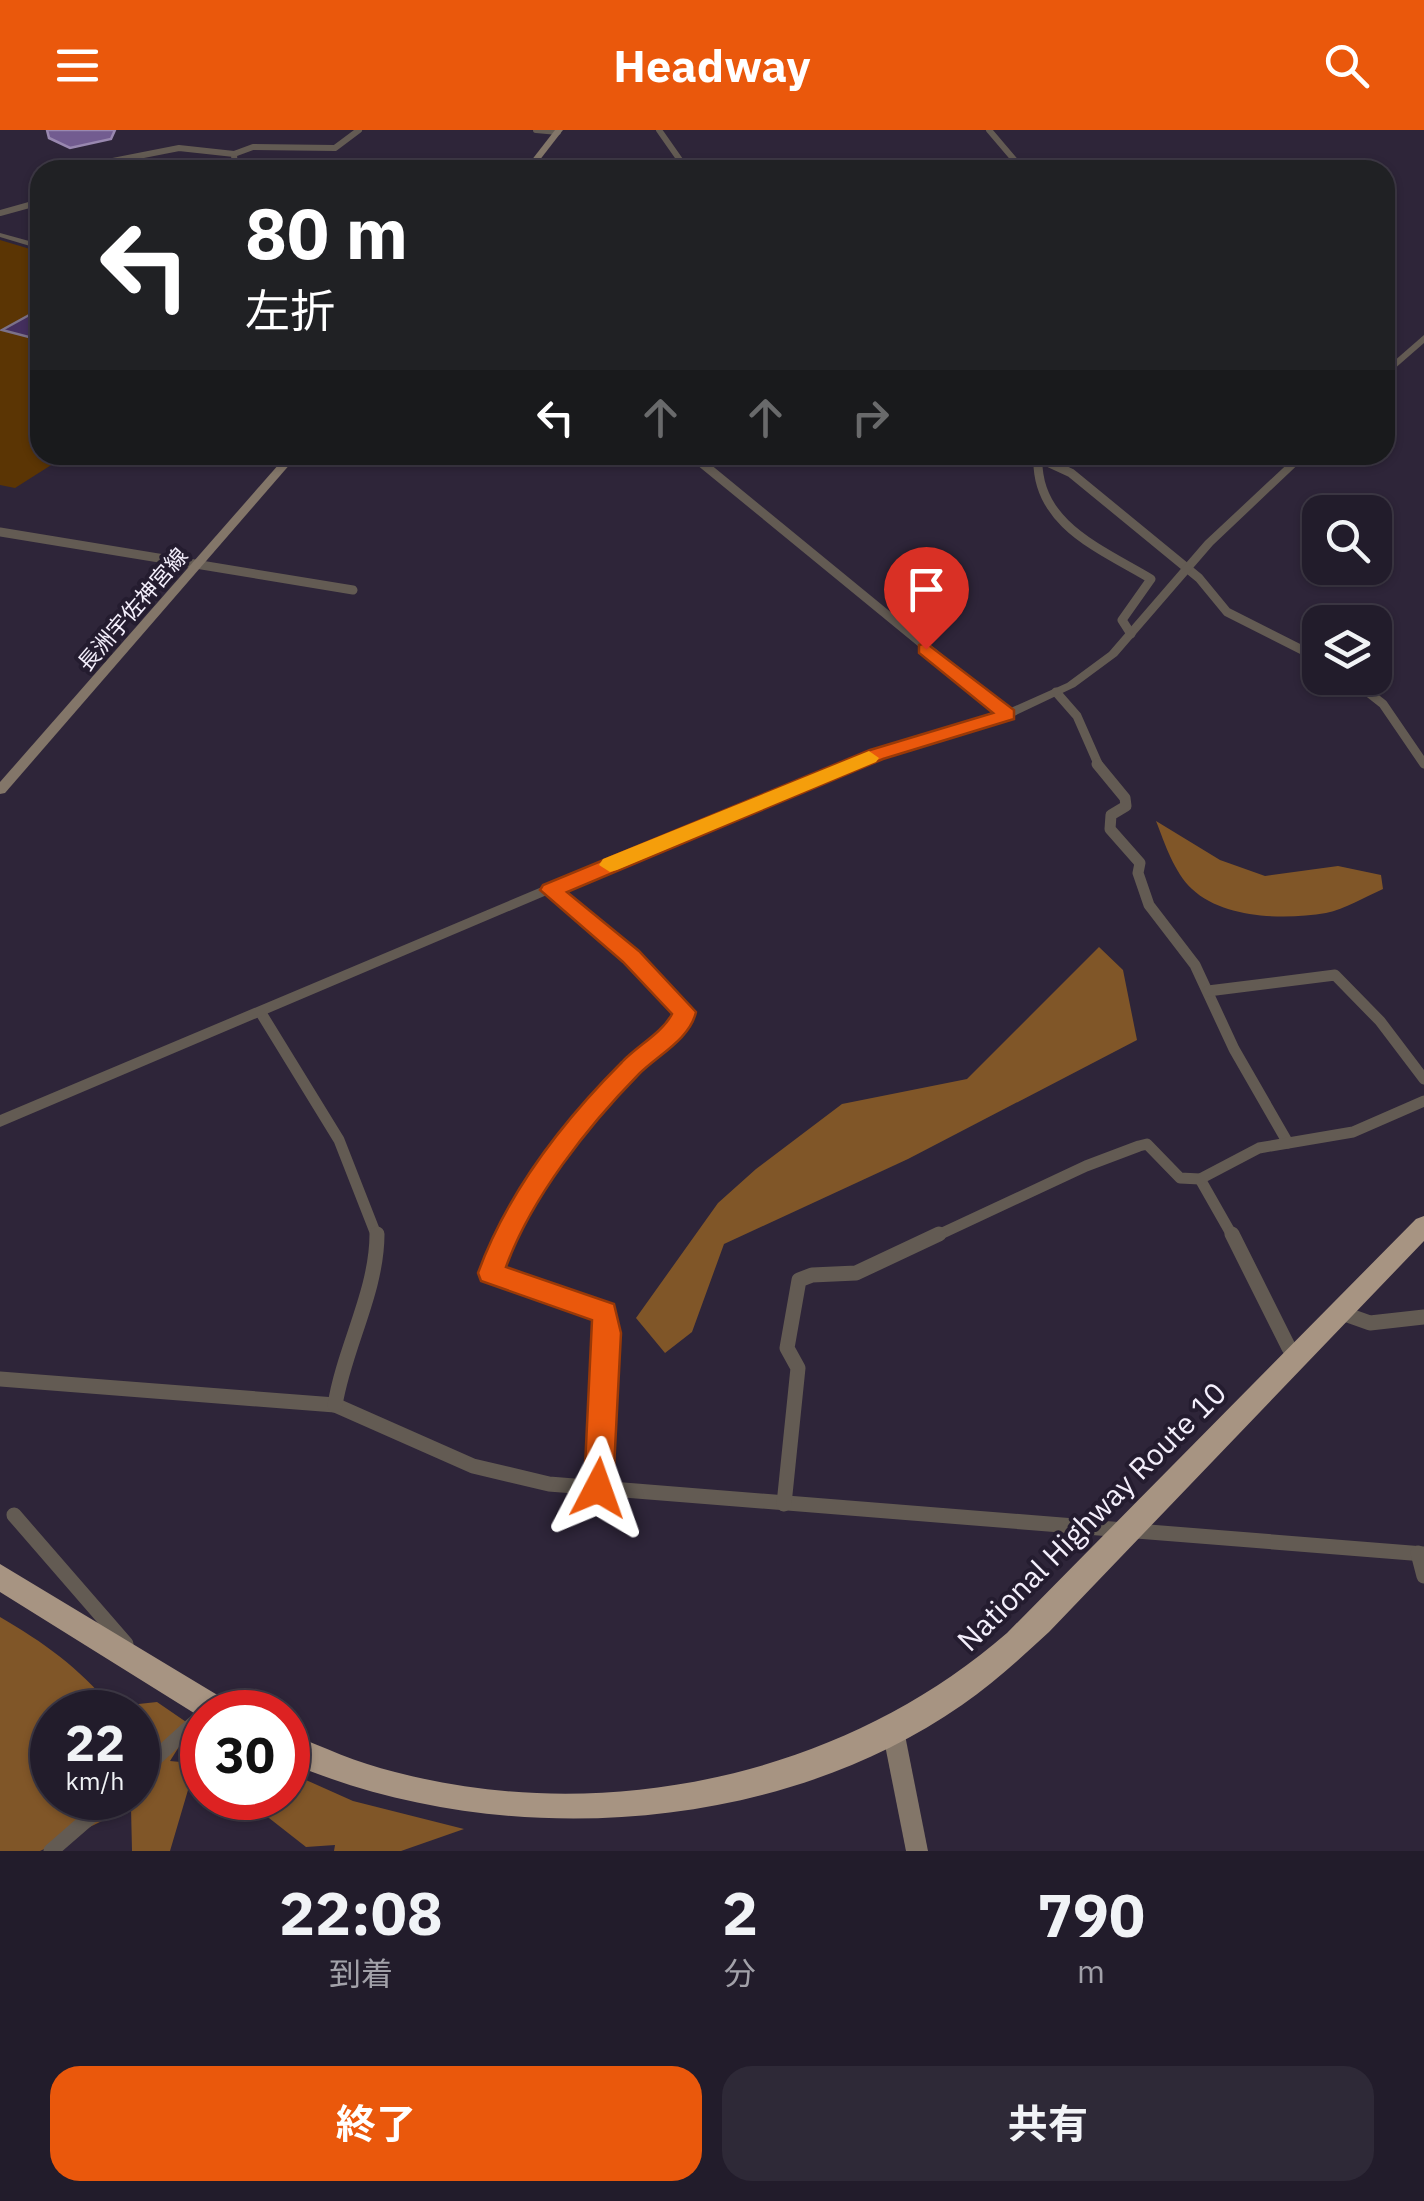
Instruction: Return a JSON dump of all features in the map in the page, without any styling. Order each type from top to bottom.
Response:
[{"type":"highway","name":"National Highway Route 10","points":[[310,1756],[379,1781],[483,1806],[563,1808],[649,1804],[724,1790],[840,1754],[893,1730],[993,1664],[1424,1226]]},
{"type":"highway","points":[[0,1577],[144,1664],[180,1690]]},
{"type":"main road","points":[[536,160],[559,131]]},
{"type":"main road","name":"長洲宇佐神宮線","points":[[0,790],[285,465]]},
{"type":"main road","points":[[893,1730],[917,1851]]},
{"type":"street","points":[[117,160],[179,148],[234,154],[252,147],[335,148],[359,130]]},
{"type":"street","points":[[536,130],[559,131]]},
{"type":"street","points":[[659,130],[681,160]]},
{"type":"street","points":[[989,130],[1014,160]]},
{"type":"street","points":[[234,154],[234,160]]},
{"type":"street","points":[[0,213],[30,205]]},
{"type":"street","points":[[0,235],[30,244]]},
{"type":"street","points":[[1395,365],[1424,338]]},
{"type":"street","points":[[704,465],[1008,714]]},
{"type":"street","points":[[1036,465],[1038,488],[1046,507],[1090,542],[1150,578],[1122,620],[1130,634]]},
{"type":"street","points":[[1054,465],[1071,473],[1187,567],[1227,612],[1302,650]]},
{"type":"street","points":[[0,1121],[876,755],[1008,714],[1056,692],[1100,665],[1187,567],[1293,465]]},
{"type":"street","points":[[0,532],[353,590]]},
{"type":"street","points":[[1056,692],[1076,716],[1092,757],[1125,798],[1126,806],[1112,815],[1110,829],[1134,854],[1149,906],[1194,964],[1234,1049],[1288,1143]]},
{"type":"street","points":[[1372,695],[1383,704],[1424,764]]},
{"type":"street","points":[[551,890],[631,957],[684,1012],[682,1022],[630,1068],[532,1186],[502,1240],[491,1273],[604,1313],[607,1350],[598,1488]]},
{"type":"street","points":[[1208,991],[1336,976],[1380,1021],[1424,1080]]},
{"type":"street","points":[[261,1013],[340,1140],[377,1230],[377,1256],[340,1372],[335,1404]]},
{"type":"street","points":[[784,1504],[798,1368],[787,1348],[799,1280],[806,1275],[842,1278],[856,1273],[1086,1166],[1147,1144],[1180,1178],[1200,1180],[1258,1148],[1353,1132],[1424,1102]]},
{"type":"street","points":[[1200,1180],[1209,1189],[1290,1348],[1299,1354]]},
{"type":"street","points":[[1339,1312],[1351,1320],[1370,1324],[1424,1317]]},
{"type":"street","points":[[0,1380],[335,1404],[473,1466],[516,1479],[1421,1554],[1424,1576]]},
{"type":"street","points":[[14,1515],[144,1664]]},
{"type":"street","points":[[160,1755],[180,1738]]},
{"type":"street","points":[[52,1851],[87,1820]]},
{"type":"shaded area","points":[[47,130],[115,130],[111,139],[70,148],[49,138]]},
{"type":"shaded area","points":[[0,240],[30,249],[30,465],[51,465],[15,488],[0,485]]},
{"type":"shaded area","points":[[1156,821],[1220,860],[1265,876],[1338,866],[1381,875],[1383,889],[1326,913],[1274,916],[1238,912],[1205,899],[1192,889],[1171,857]]},
{"type":"shaded area","points":[[1099,947],[1123,970],[1137,1040],[908,1159],[724,1244],[692,1332],[665,1353],[636,1318],[718,1203],[842,1104],[967,1079]]},
{"type":"shaded area","points":[[0,1617],[60,1657],[96,1690],[30,1690],[30,1820],[104,1820],[40,1851],[0,1851]]},
{"type":"shaded area","points":[[160,1704],[180,1718],[180,1745],[170,1761],[180,1762],[180,1817],[170,1851],[132,1851],[131,1820],[160,1820]]},
{"type":"shaded area","points":[[310,1782],[353,1801],[464,1829],[401,1851],[334,1851],[335,1845],[306,1847],[272,1820],[310,1820]]},
{"type":"building","points":[[30,315],[30,337],[2,330]]},
{"type":"slow traffic","points":[[610,865],[869,758]]},
{"type":"route","points":[[598,1488],[608,1333],[604,1313],[491,1273],[515,1214],[556,1152],[630,1068],[682,1022],[684,1012],[631,957],[551,890],[876,755],[1008,714],[926,649]]}]
